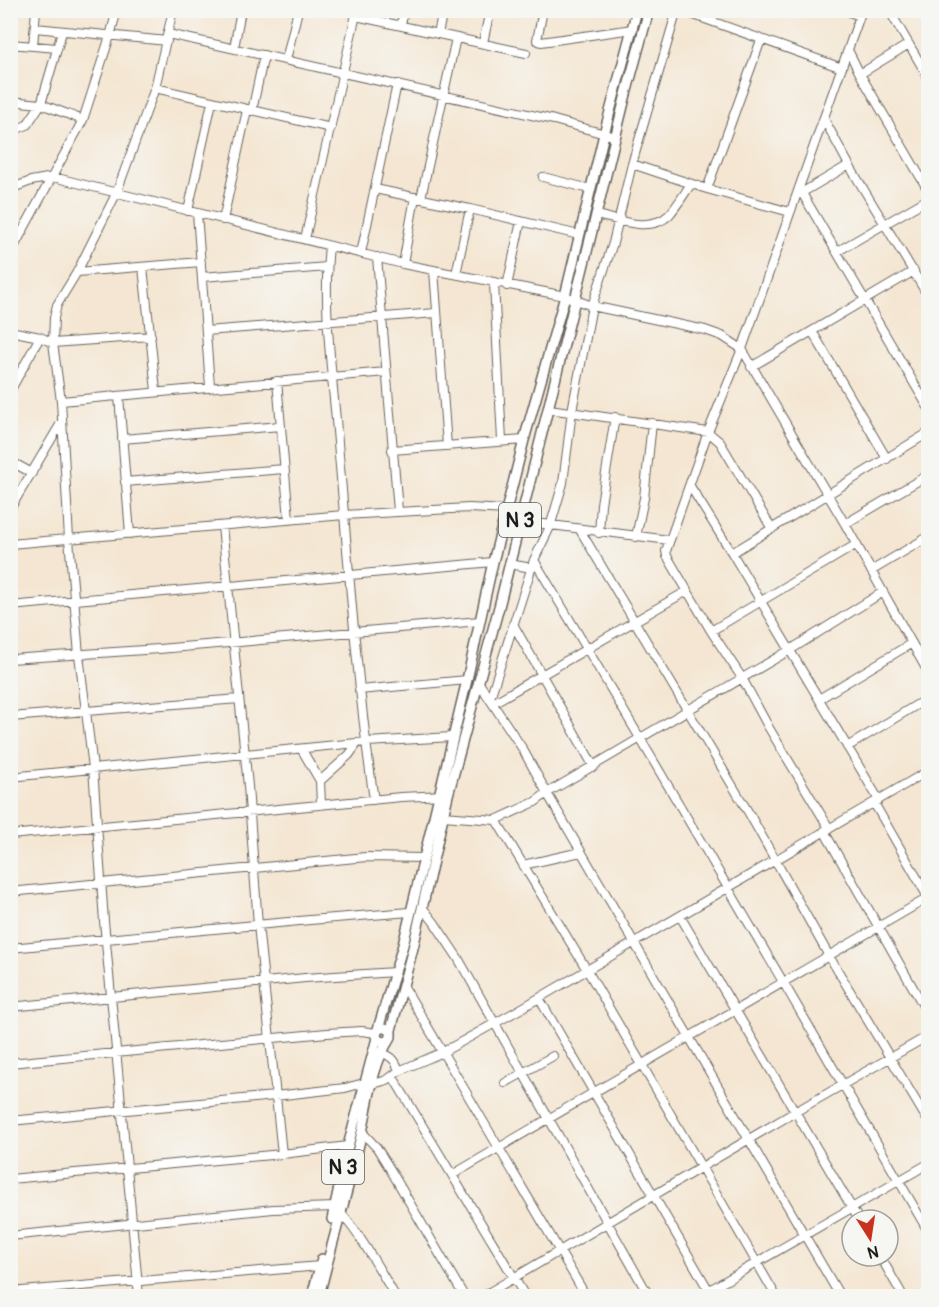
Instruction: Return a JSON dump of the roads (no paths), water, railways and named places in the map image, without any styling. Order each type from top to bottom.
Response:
[{"type":"main road","name":"N 3","points":[[379,1035],[391,1037],[443,816],[443,795],[453,737],[493,562],[524,440],[565,296],[604,134],[638,10]]},
{"type":"main road","name":"N 3","points":[[318,1296],[348,1146],[368,1083],[424,858],[479,683],[649,10]]},
{"type":"main road","name":"N 3","points":[[318,1296],[320,1266],[362,1132],[368,1083],[382,1053],[379,1035]]},
{"type":"street","points":[[33,46],[36,10]]},
{"type":"street","points":[[10,254],[83,120],[117,10]]},
{"type":"street","points":[[139,1296],[105,940],[93,768],[69,539],[61,401],[53,343],[57,305],[77,272],[116,194],[155,88],[173,10]]},
{"type":"street","points":[[234,48],[241,10]]},
{"type":"street","points":[[286,60],[298,10]]},
{"type":"street","points":[[401,25],[404,10]]},
{"type":"street","points":[[438,34],[443,10]]},
{"type":"street","points":[[483,44],[490,10]]},
{"type":"street","points":[[543,10],[537,40],[541,42],[633,29]]},
{"type":"street","points":[[492,700],[513,624],[533,564],[550,527],[562,483],[572,411],[592,306],[613,243],[633,164],[678,10],[842,68]]},
{"type":"street","points":[[844,10],[861,13],[801,190],[790,212],[742,349],[708,432],[666,550],[667,556],[687,591],[742,678],[928,1014]]},
{"type":"street","points":[[889,10],[928,77]]},
{"type":"street","points":[[305,239],[357,13],[526,53]]},
{"type":"street","points":[[35,28],[110,36],[167,38],[234,48],[554,120],[616,137]]},
{"type":"street","points":[[10,132],[27,125],[41,104],[62,32]]},
{"type":"street","points":[[403,264],[456,38]]},
{"type":"street","points":[[707,189],[761,40]]},
{"type":"street","points":[[10,44],[57,48]]},
{"type":"street","points":[[860,74],[909,44]]},
{"type":"street","points":[[848,50],[928,190]]},
{"type":"street","points":[[223,219],[264,55]]},
{"type":"street","points":[[360,253],[397,84]]},
{"type":"street","points":[[155,88],[331,128]]},
{"type":"street","points":[[10,101],[41,104],[83,120]]},
{"type":"street","points":[[210,386],[201,262],[193,212],[212,102]]},
{"type":"street","points":[[824,119],[928,296]]},
{"type":"street","points":[[633,164],[707,189],[790,212]]},
{"type":"street","points":[[801,190],[849,165]]},
{"type":"street","points":[[10,189],[31,181],[53,177],[403,264],[565,296],[592,306],[705,330],[722,336],[742,349],[846,524],[928,672]]},
{"type":"street","points":[[543,177],[590,189]]},
{"type":"street","points":[[597,215],[641,225],[660,221],[669,214],[691,184]]},
{"type":"street","points":[[375,189],[579,235]]},
{"type":"street","points":[[801,190],[928,407]]},
{"type":"street","points":[[838,251],[928,200]]},
{"type":"street","points":[[456,274],[470,209]]},
{"type":"street","points":[[507,286],[520,221]]},
{"type":"street","points":[[329,246],[328,321],[359,690],[374,800]]},
{"type":"street","points":[[377,257],[398,511]]},
{"type":"street","points":[[77,272],[201,262]]},
{"type":"street","points":[[143,267],[156,391]]},
{"type":"street","points":[[202,277],[327,267]]},
{"type":"street","points":[[434,270],[447,446]]},
{"type":"street","points":[[751,367],[914,272]]},
{"type":"street","points":[[494,283],[502,441]]},
{"type":"street","points":[[206,331],[436,313]]},
{"type":"street","points":[[10,331],[40,337],[53,343],[151,336]]},
{"type":"street","points":[[812,331],[887,459]]},
{"type":"street","points":[[10,391],[40,337]]},
{"type":"street","points":[[61,401],[386,372]]},
{"type":"street","points":[[277,381],[289,519]]},
{"type":"street","points":[[119,396],[130,534]]},
{"type":"street","points":[[549,408],[708,432],[720,442],[772,529]]},
{"type":"street","points":[[598,533],[615,417]]},
{"type":"street","points":[[10,509],[61,423]]},
{"type":"street","points":[[636,537],[644,498],[652,423]]},
{"type":"street","points":[[122,439],[281,426]]},
{"type":"street","points":[[732,553],[928,433]]},
{"type":"street","points":[[392,450],[524,440]]},
{"type":"street","points":[[10,461],[32,473]]},
{"type":"street","points":[[126,482],[284,469]]},
{"type":"street","points":[[846,524],[928,475]]},
{"type":"street","points":[[453,1175],[928,897],[847,747],[690,486]]},
{"type":"street","points":[[10,544],[398,511],[469,508],[507,510]]},
{"type":"street","points":[[520,521],[550,527],[669,540]]},
{"type":"street","points":[[222,526],[250,812],[258,925],[282,1154]]},
{"type":"street","points":[[580,530],[776,859],[829,956],[928,1121]]},
{"type":"street","points":[[871,571],[928,537]]},
{"type":"street","points":[[711,631],[857,544]]},
{"type":"street","points":[[10,606],[493,562]]},
{"type":"street","points":[[509,564],[533,564]]},
{"type":"street","points":[[533,564],[588,649],[928,1231]]},
{"type":"street","points":[[492,700],[542,676],[687,591]]},
{"type":"street","points":[[443,816],[496,820],[535,802],[883,592]]},
{"type":"street","points":[[10,659],[233,643],[480,621]]},
{"type":"street","points":[[513,624],[594,767]]},
{"type":"street","points":[[819,699],[912,643]]},
{"type":"street","points":[[359,690],[467,680]]},
{"type":"street","points":[[479,683],[522,748],[803,1236],[840,1296]]},
{"type":"street","points":[[847,747],[928,698]]},
{"type":"street","points":[[10,717],[239,699]]},
{"type":"street","points":[[10,777],[367,742],[453,737]]},
{"type":"street","points":[[320,781],[349,755],[357,744]]},
{"type":"street","points":[[302,750],[320,781],[321,804]]},
{"type":"street","points":[[10,1121],[345,1088],[396,1074],[443,1052],[539,998],[928,771]]},
{"type":"street","points":[[10,835],[321,804],[443,795]]},
{"type":"street","points":[[496,820],[587,970],[776,1296]]},
{"type":"street","points":[[523,865],[581,852]]},
{"type":"street","points":[[10,892],[366,856],[424,858]]},
{"type":"street","points":[[422,907],[458,958],[649,1296]]},
{"type":"street","points":[[10,948],[410,912]]},
{"type":"street","points":[[680,916],[852,1208],[928,1164]]},
{"type":"street","points":[[10,1007],[264,982],[394,972]]},
{"type":"street","points":[[403,985],[586,1296]]},
{"type":"street","points":[[539,998],[711,1294]]},
{"type":"street","points":[[10,1063],[352,1031],[379,1035]]},
{"type":"street","points":[[483,1296],[928,1036]]},
{"type":"street","points":[[382,1053],[390,1056],[396,1074],[492,1245],[525,1296]]},
{"type":"street","points":[[505,1083],[553,1056]]},
{"type":"street","points":[[362,1132],[382,1155],[464,1296]]},
{"type":"street","points":[[10,1179],[348,1146]]},
{"type":"street","points":[[10,1236],[273,1209],[337,1210],[353,1227],[395,1296]]},
{"type":"street","points":[[699,1296],[711,1294],[757,1262],[840,1215]]},
{"type":"street","points":[[10,1292],[320,1266]]},
{"type":"street","points":[[887,1268],[903,1296]]}]
